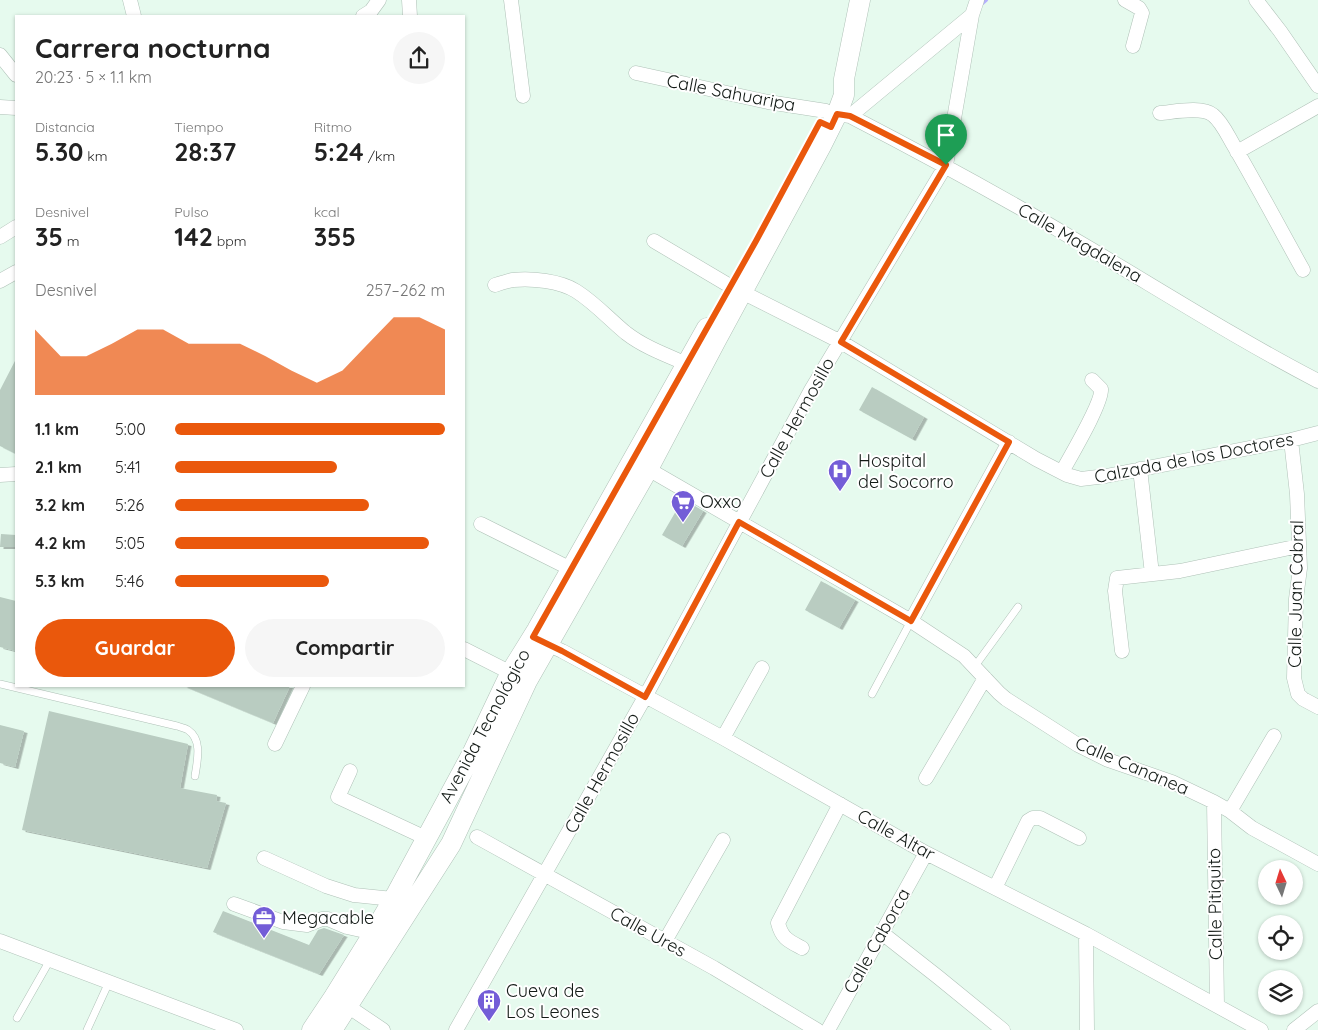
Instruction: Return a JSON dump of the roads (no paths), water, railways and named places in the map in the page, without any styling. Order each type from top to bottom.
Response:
[{"type":"main road","name":"Avenida Tecnológico","points":[[332,1030],[341,1002],[374,933],[472,754],[540,641],[648,469],[736,289],[833,118],[844,79],[860,0]]},
{"type":"main road","name":"Avenida Tecnológico","points":[[540,641],[571,569],[687,364],[736,289]]},
{"type":"main road","name":"Avenida Tecnológico","points":[[312,1030],[341,1002],[451,844],[519,677]]},
{"type":"street","points":[[130,0],[134,15]]},
{"type":"street","points":[[365,15],[371,11],[379,0]]},
{"type":"street","points":[[409,0],[410,15]]},
{"type":"street","points":[[510,0],[523,96]]},
{"type":"street","name":"Calle Hermosillo","points":[[456,1030],[645,697],[811,390],[946,165],[972,15],[977,0]]},
{"type":"street","points":[[1125,0],[1139,8],[1142,13],[1134,46]]},
{"type":"street","points":[[1256,0],[1280,30],[1318,86]]},
{"type":"street","points":[[833,118],[972,15]]},
{"type":"street","points":[[0,56],[15,74]]},
{"type":"street","name":"Calle Sahuaripa","points":[[636,73],[833,118]]},
{"type":"street","points":[[1237,152],[1318,106]]},
{"type":"street","points":[[0,107],[15,108]]},
{"type":"street","points":[[1160,112],[1197,110],[1212,114],[1218,120],[1303,270]]},
{"type":"street","name":"Calle Magdalena","points":[[833,118],[946,165],[1222,328],[1318,380]]},
{"type":"street","points":[[0,237],[15,228]]},
{"type":"street","name":"Calzada de los Doctores","points":[[654,241],[736,289],[841,342],[1067,475],[1081,478],[1106,476],[1318,433]]},
{"type":"street","points":[[0,281],[15,273]]},
{"type":"street","points":[[495,285],[514,280],[538,280],[559,284],[575,290],[627,334],[654,350],[687,364]]},
{"type":"street","points":[[1062,472],[1100,396],[1101,389],[1092,380]]},
{"type":"street","name":"Calle Juan Cabral","points":[[1291,440],[1297,494],[1300,568],[1296,599],[1294,678],[1298,694],[1318,707]]},
{"type":"street","points":[[911,621],[1009,442]]},
{"type":"street","name":"Calle Cananea","points":[[648,469],[911,621],[964,656],[1006,699],[1078,745],[1108,760],[1172,782],[1214,802],[1230,811],[1252,828],[1318,863]]},
{"type":"street","points":[[1140,469],[1152,574]]},
{"type":"street","points":[[0,475],[15,474]]},
{"type":"street","points":[[481,524],[571,569]]},
{"type":"street","points":[[1122,651],[1115,591],[1117,578],[1180,571],[1299,546]]},
{"type":"street","name":"Calle Altar","points":[[540,641],[723,738],[926,853],[1086,934],[1261,1030]]},
{"type":"street","points":[[465,650],[519,677]]},
{"type":"street","points":[[723,738],[762,668]]},
{"type":"street","points":[[926,778],[985,678]]},
{"type":"street","points":[[275,744],[303,687]]},
{"type":"street","points":[[1230,811],[1274,736]]},
{"type":"street","points":[[350,771],[338,797],[426,838]]},
{"type":"street","name":"Calle Pitiquito","points":[[1214,802],[1217,1005]]},
{"type":"street","points":[[802,948],[781,934],[778,923],[840,804]]},
{"type":"street","points":[[995,888],[1028,821],[1033,818],[1040,818],[1080,838]]},
{"type":"street","name":"Calle Ures","points":[[477,837],[714,968],[817,1030]]},
{"type":"street","points":[[665,941],[723,840]]},
{"type":"street","name":"Calle Caborca","points":[[828,1030],[926,853]]},
{"type":"street","points":[[264,858],[326,886],[354,895],[393,899]]},
{"type":"street","points":[[234,904],[283,922],[307,924],[328,919],[347,927],[374,933]]},
{"type":"street","points":[[882,934],[1003,1030]]},
{"type":"street","points":[[1086,934],[1086,1030]]},
{"type":"street","points":[[0,941],[109,982],[204,1025],[236,1030]]},
{"type":"street","points":[[341,1002],[383,1030]]},
{"type":"street","points":[[1294,1030],[1318,1011]]},
{"type":"lane","points":[[975,666],[1018,607]]},
{"type":"lane","points":[[872,694],[911,621]]},
{"type":"lane","points":[[0,684],[188,730],[195,737],[197,746],[195,776]]},
{"type":"lane","points":[[17,1018],[50,960]]},
{"type":"lane","points":[[87,1030],[109,982]]},
{"type":"waterway","points":[[979,6],[986,0]]},
{"type":"place","name":"Hospital del Socorro","points":[[840,492]]},
{"type":"place","name":"Oxxo","points":[[683,523]]},
{"type":"place","name":"Megacable","points":[[264,939]]},
{"type":"place","name":"Cueva de Los Leones","points":[[489,1022]]}]
